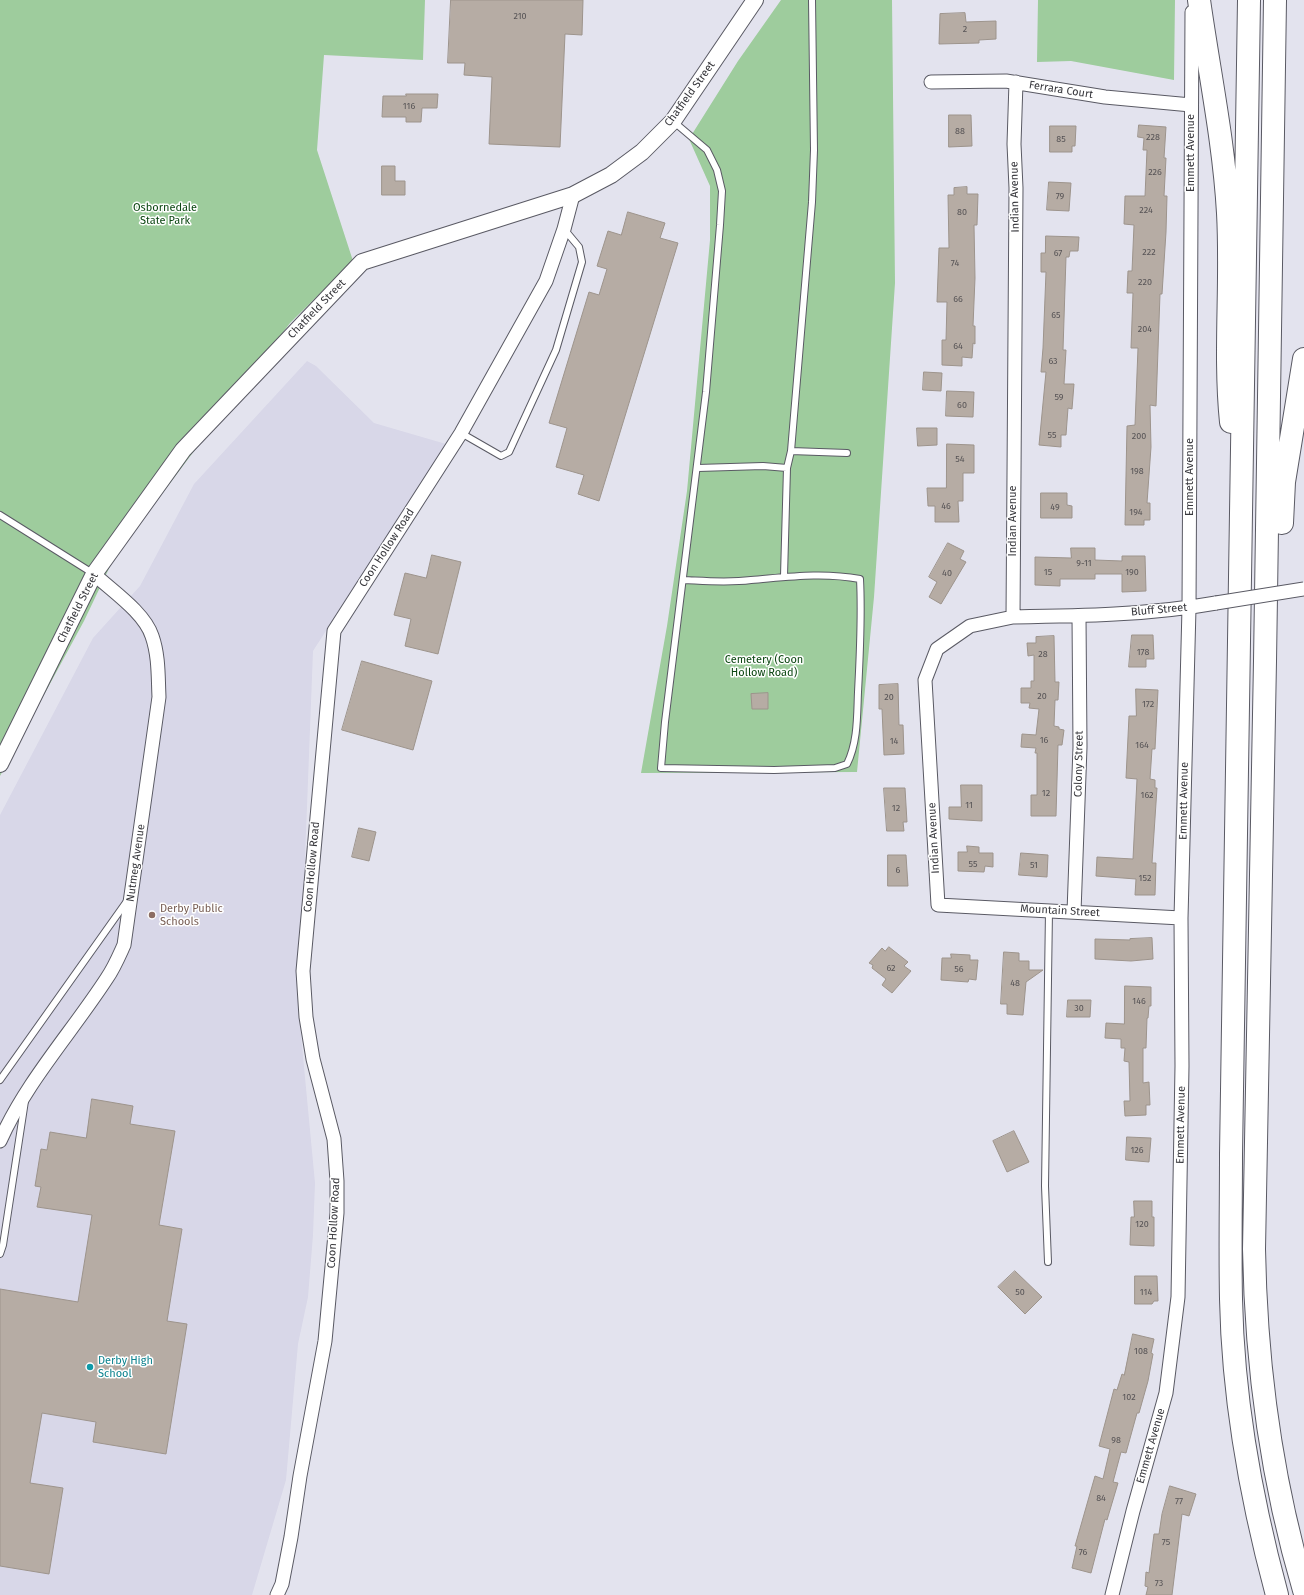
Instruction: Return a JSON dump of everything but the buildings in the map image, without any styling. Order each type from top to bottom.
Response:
[{"type":"highway","points":[[1199,0],[1225,171],[1230,248],[1228,389],[1242,530]]},
{"type":"highway","points":[[1249,0],[1242,530],[1231,1154],[1231,1300],[1236,1378],[1244,1449],[1264,1546],[1277,1595]]},
{"type":"highway","points":[[1275,0],[1254,1242],[1255,1299],[1266,1419],[1278,1486],[1304,1590]]},
{"type":"highway","points":[[1265,661],[1279,563],[1284,482],[1304,359]]},
{"type":"street","name":"Chatfield Street","points":[[0,764],[94,574],[183,450],[362,262],[573,195],[617,170],[642,152],[673,121],[754,0]]},
{"type":"street","name":"Emmett Avenue","points":[[1112,1595],[1166,1393],[1178,1297],[1182,1066],[1181,918],[1189,608],[1191,105],[1193,0]]},
{"type":"street","name":"Ferrara Court","points":[[931,82],[1016,82],[1105,96],[1191,105]]},
{"type":"street","name":"Indian Avenue","points":[[938,905],[925,680],[937,649],[970,626],[1013,617],[1016,188],[1014,144],[1016,82]]},
{"type":"street","name":"Coon Hollow Road","points":[[278,1595],[282,1584],[291,1537],[300,1476],[325,1341],[337,1213],[337,1182],[334,1139],[313,1059],[306,1017],[303,971],[334,630],[461,433],[546,280],[564,229],[573,195]]},
{"type":"street","name":"Nutmeg Avenue","points":[[0,1141],[44,1066],[108,977],[124,946],[159,697],[158,667],[152,636],[137,613],[94,574]]},
{"type":"street","name":"Bluff Street","points":[[1013,617],[1079,616],[1189,608],[1304,590]]},
{"type":"street","name":"Colony Street","points":[[1074,912],[1080,747],[1079,616]]},
{"type":"street","name":"Mountain Street","points":[[938,905],[1181,918]]},
{"type":"lane","points":[[784,576],[788,468],[791,451],[812,202],[814,150],[812,0]]},
{"type":"lane","points":[[673,121],[692,135],[707,150],[717,170],[722,191],[698,468],[665,722],[661,768],[774,770],[835,768],[847,764],[852,753],[857,723],[862,620],[860,579],[830,575],[784,576],[750,581],[684,580]]},
{"type":"lane","points":[[461,433],[501,456],[509,452],[556,350],[582,262],[579,247],[564,229]]},
{"type":"lane","points":[[791,451],[847,453]]},
{"type":"lane","points":[[698,468],[764,466],[788,468]]},
{"type":"lane","points":[[0,515],[94,574]]},
{"type":"lane","points":[[0,1080],[131,895]]},
{"type":"lane","points":[[1048,1262],[1046,1186],[1049,911]]},
{"type":"lane","points":[[0,1254],[3,1245],[26,1095]]},
{"type":"shaded area","name":"Derby Public Schools","points":[[307,361],[316,366],[374,423],[446,444],[313,651],[299,1014],[315,1183],[308,1297],[298,1344],[286,1480],[252,1595],[0,1595],[0,815],[93,638],[140,586],[194,484]]},
{"type":"green space","name":"Osbornedale State Park","points":[[0,0],[425,0],[423,60],[324,55],[317,150],[353,261],[290,323],[114,558],[84,621],[0,776]]},
{"type":"green space","name":"Cemetery (Coon Hollow Road)","points":[[781,0],[892,0],[895,283],[874,597],[857,772],[641,773],[667,626],[687,491],[710,240],[710,186],[689,139],[738,61]]},
{"type":"green space","points":[[1038,0],[1175,0],[1174,80],[1071,61],[1037,62]]},
{"type":"place","name":"Derby Public Schools","points":[[152,915]]},
{"type":"place","name":"Derby High School","points":[[90,1367]]}]
